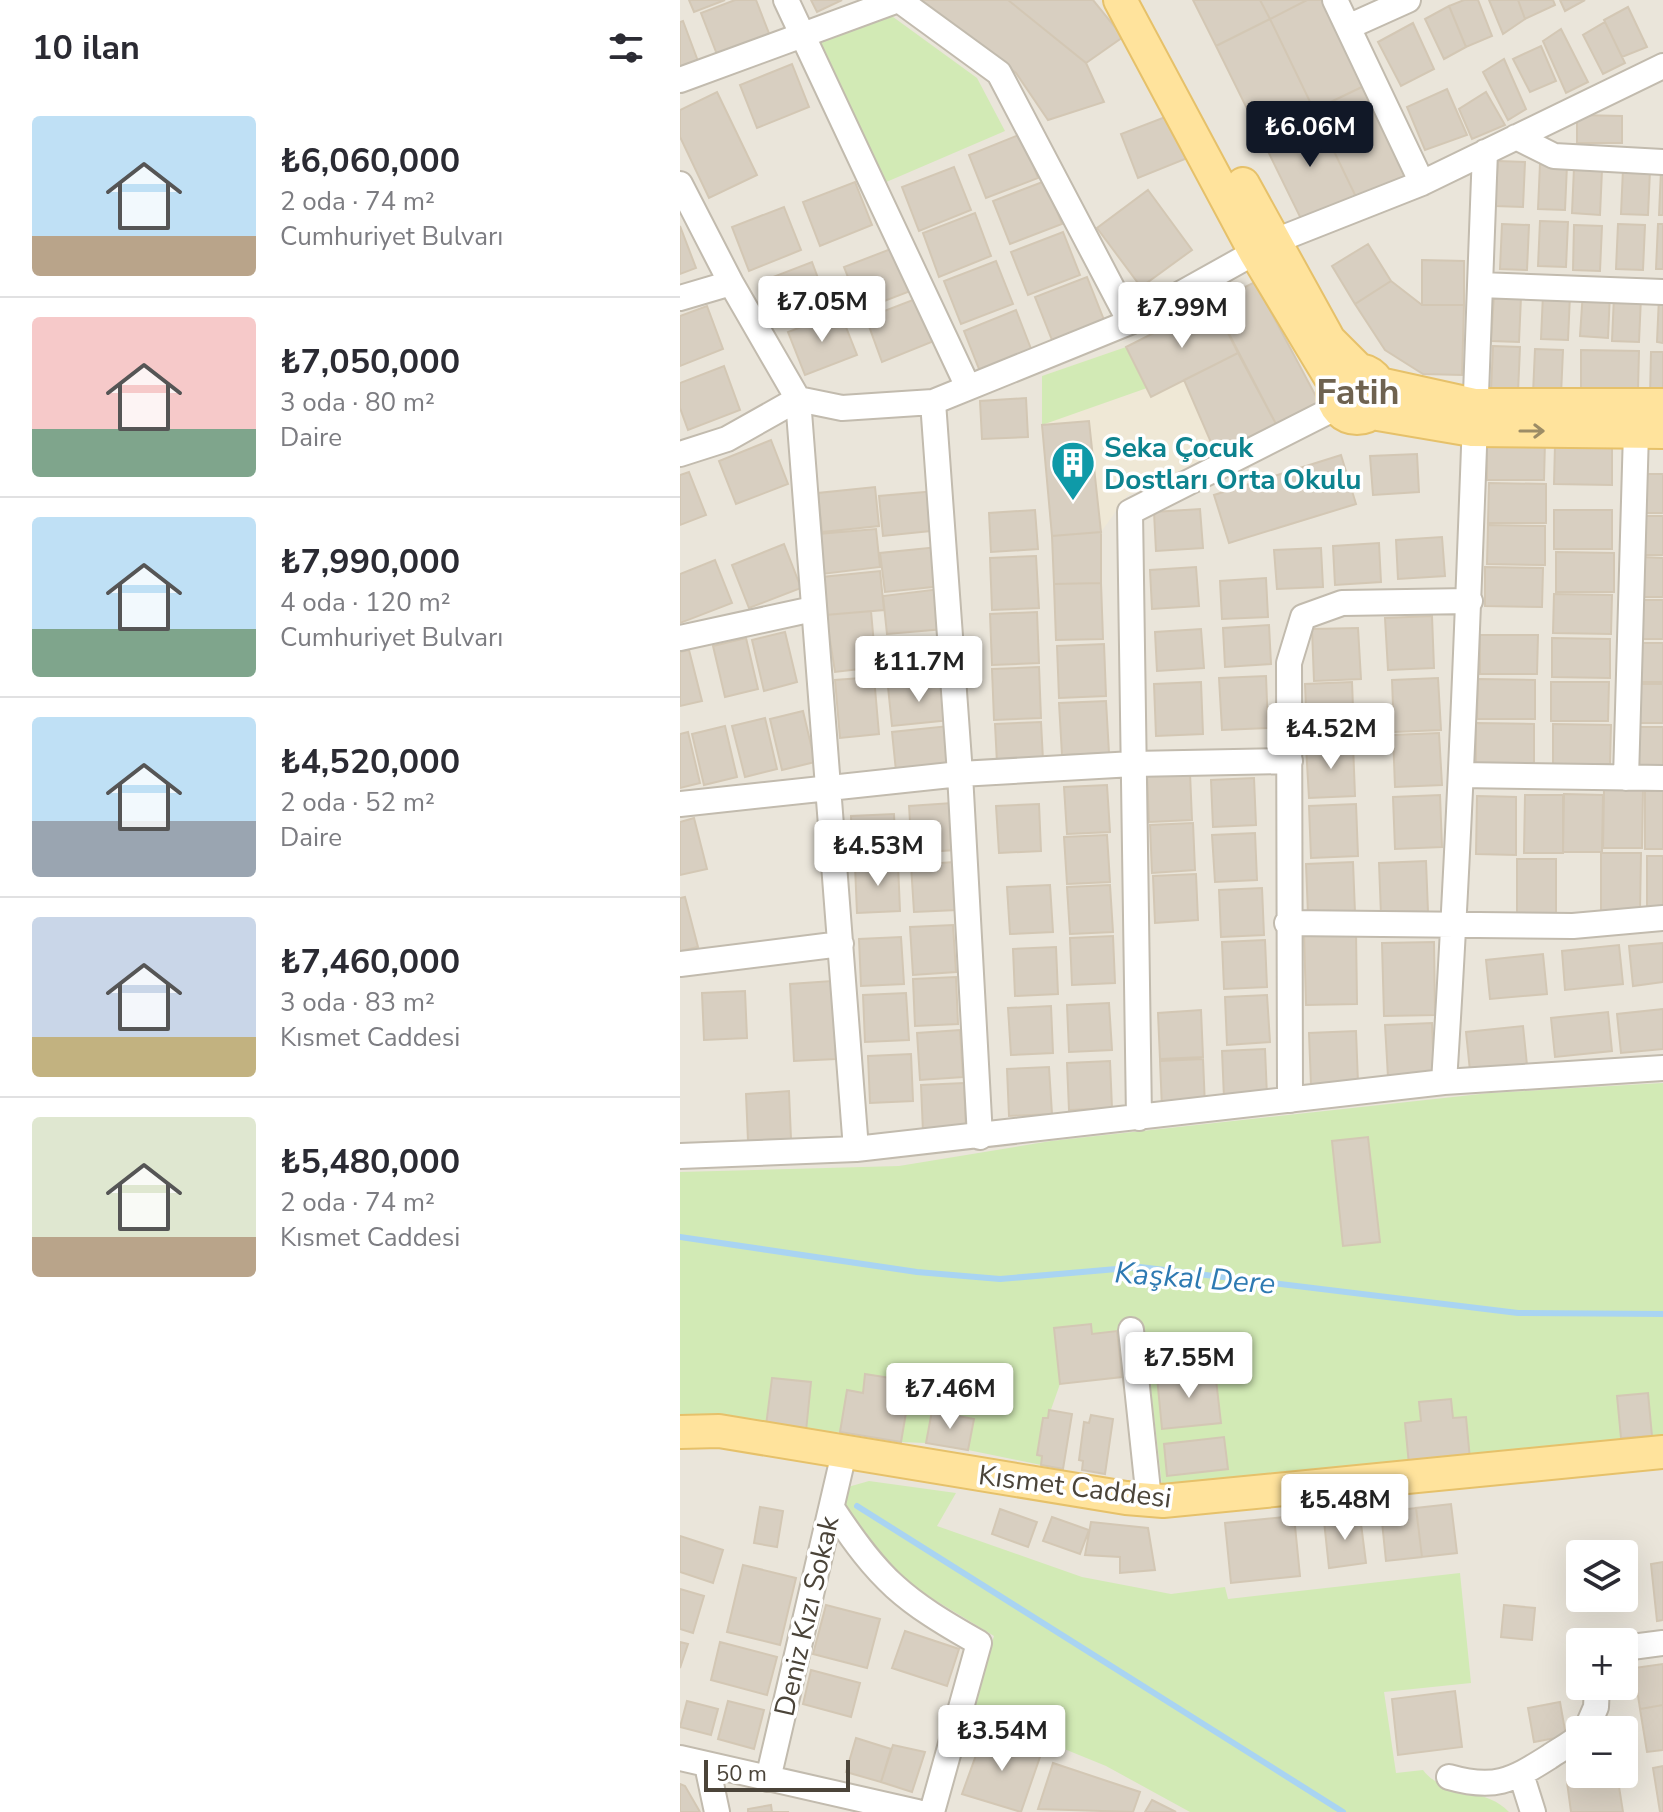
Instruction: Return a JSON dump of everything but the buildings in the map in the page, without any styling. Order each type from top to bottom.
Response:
[{"type":"main road","points":[[1120,0],[1265,246],[1357,392],[1474,418],[1650,432]]},
{"type":"main road","points":[[1141,0],[1265,246]]},
{"type":"main road","points":[[1474,418],[1663,405]]},
{"type":"main road","name":"Kısmet Caddesi","points":[[680,1432],[719,1431],[1149,1500],[1663,1452]]},
{"type":"street","points":[[786,0],[967,385]]},
{"type":"street","points":[[680,80],[898,0],[999,73],[1130,322]]},
{"type":"street","points":[[1335,0],[1422,183]]},
{"type":"street","points":[[1348,27],[1408,0]]},
{"type":"street","points":[[680,454],[727,439],[798,399],[842,408],[933,402],[967,385],[1130,322],[1265,246],[1422,183],[1663,66]]},
{"type":"street","points":[[1516,137],[1554,156],[1663,162]]},
{"type":"street","points":[[1444,1082],[1470,601],[1485,152]]},
{"type":"street","points":[[680,184],[731,283],[798,399],[856,1149]]},
{"type":"street","points":[[680,298],[731,283]]},
{"type":"street","points":[[1480,285],[1663,292]]},
{"type":"street","points":[[1139,1118],[1130,512],[1357,392]]},
{"type":"street","points":[[933,402],[960,774],[980,1137]]},
{"type":"street","points":[[1626,778],[1650,432]]},
{"type":"street","points":[[1290,1100],[1287,923],[1289,663],[1303,617],[1342,603],[1470,601]]},
{"type":"street","points":[[680,638],[813,609]]},
{"type":"street","points":[[680,804],[960,774],[1133,764],[1290,761]]},
{"type":"street","points":[[1461,775],[1663,778]]},
{"type":"street","points":[[1287,923],[1573,926],[1663,918]]},
{"type":"street","points":[[680,964],[841,944]]},
{"type":"street","points":[[680,1156],[856,1149],[1444,1082],[1663,1068]]},
{"type":"street","points":[[1131,1330],[1149,1500]]},
{"type":"street","name":"Deniz Kızı Sokak","points":[[768,1779],[844,1453]]},
{"type":"street","points":[[832,1508],[883,1579],[908,1601],[979,1643],[932,1812]]},
{"type":"street","points":[[1638,1646],[1663,1643]]},
{"type":"street","points":[[1449,1777],[1487,1785],[1521,1774],[1566,1745]]},
{"type":"street","points":[[680,1758],[892,1809],[917,1812]]},
{"type":"street","points":[[707,1765],[717,1812]]},
{"type":"street","points":[[1521,1774],[1533,1812]]},
{"type":"shaded area","points":[[680,0],[1663,0],[1663,1812],[680,1812]]},
{"type":"shaded area","points":[[1126,347],[1152,397],[1238,353],[1276,424],[1127,496],[1101,532],[1042,425],[1042,376]]},
{"type":"green space","points":[[889,14],[977,78],[1005,131],[884,183],[817,40]]},
{"type":"green space","points":[[1126,347],[1147,388],[1042,425],[1042,376]]},
{"type":"green space","points":[[1663,1083],[1663,1443],[1162,1486],[1144,1329],[1092,1334],[1091,1325],[1054,1329],[1060,1384],[1048,1418],[1043,1418],[1037,1455],[1042,1456],[1041,1465],[968,1450],[973,1419],[932,1412],[926,1443],[901,1442],[908,1401],[894,1398],[897,1379],[866,1374],[863,1393],[840,1432],[806,1431],[811,1383],[773,1378],[766,1426],[680,1414],[680,1172],[899,1166],[1051,1141],[1490,1093]]},
{"type":"green space","points":[[869,1481],[956,1493],[937,1526],[1082,1577],[1171,1594],[1225,1587],[1228,1599],[1460,1573],[1471,1683],[1384,1692],[1396,1773],[1423,1770],[1442,1785],[1488,1798],[1509,1812],[1190,1812],[1106,1766],[971,1711],[994,1636],[905,1582],[868,1542],[839,1499],[848,1487]]},
{"type":"waterway","name":"Kaşkal Dere","points":[[680,1237],[917,1272],[1000,1279],[1140,1267],[1518,1313],[1663,1314]]},
{"type":"waterway","points":[[857,1506],[1343,1812]]},
{"type":"place","name":"Seka Çocuk Dostları Orta Okulu","points":[[1073,502]]},
{"type":"district","name":"Fatih","points":[[1358,391]]}]
